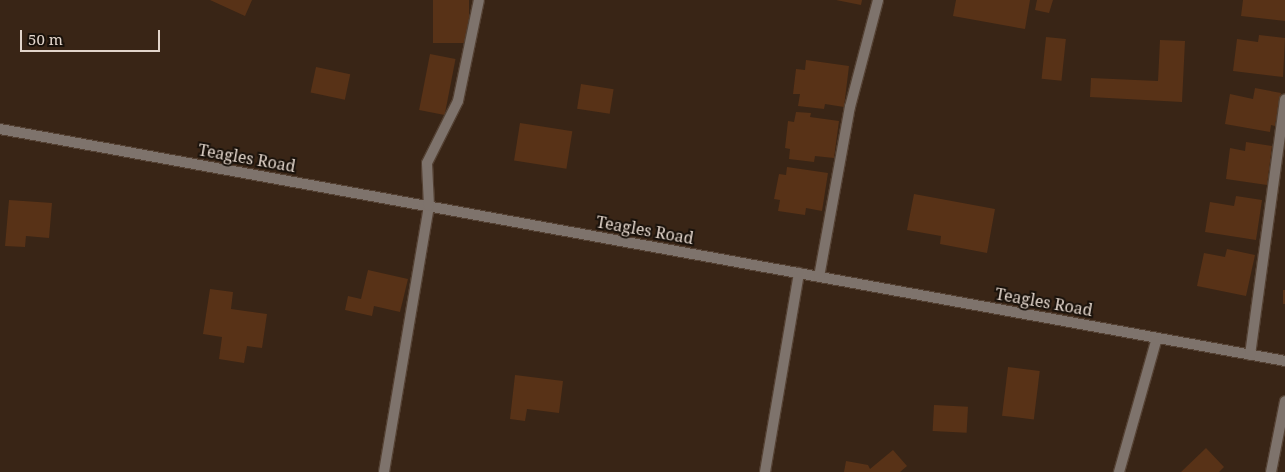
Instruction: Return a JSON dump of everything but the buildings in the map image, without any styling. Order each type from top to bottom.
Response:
[{"type":"street","points":[[384,472],[429,206],[427,163],[458,101],[479,0]]},
{"type":"street","points":[[819,277],[850,107],[878,0]]},
{"type":"street","points":[[1250,355],[1285,99]]},
{"type":"street","name":"Teagles Road","points":[[0,129],[1285,361]]},
{"type":"street","points":[[764,472],[799,273]]},
{"type":"street","points":[[1119,472],[1157,338]]},
{"type":"street","points":[[1271,472],[1285,401]]}]
